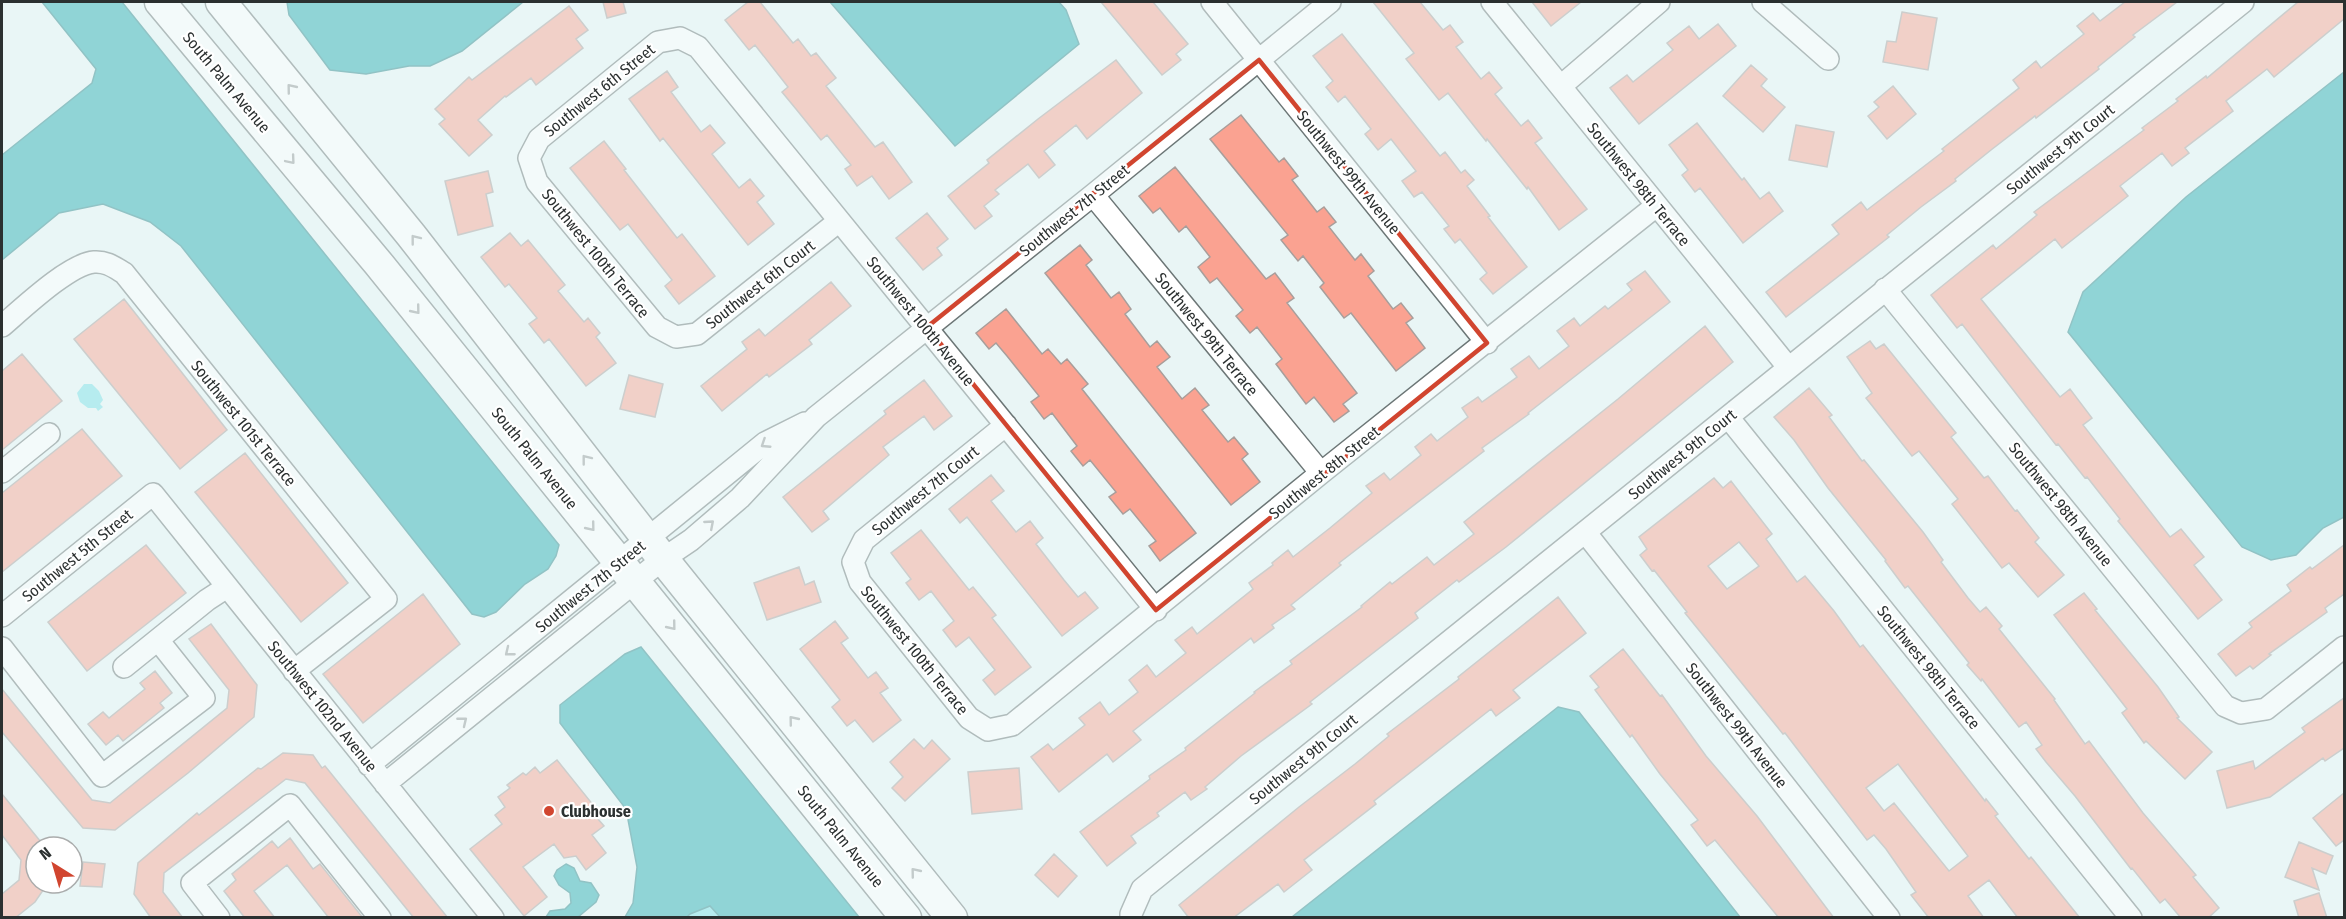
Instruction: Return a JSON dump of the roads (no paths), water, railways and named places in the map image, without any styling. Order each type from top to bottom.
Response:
[{"type":"main road","name":"South Palm Avenue","points":[[160,2],[370,254],[906,918]]},
{"type":"main road","points":[[221,2],[411,235],[655,549],[952,918]]},
{"type":"street","name":"Southwest 99th Avenue","points":[[1212,2],[1487,343]]},
{"type":"street","name":"Southwest 7th Street","points":[[655,549],[691,540],[740,498],[816,417],[1330,2]]},
{"type":"street","name":"Southwest 98th Terrace","points":[[1492,2],[1788,367]]},
{"type":"street","points":[[1561,86],[1659,2]]},
{"type":"street","points":[[1763,2],[1828,59]]},
{"type":"street","name":"Southwest 9th Court","points":[[1131,916],[1142,889],[2243,2]]},
{"type":"street","name":"Southwest 6th Street","points":[[529,158],[539,139],[649,49],[658,42],[680,38]]},
{"type":"street","name":"Southwest 100th Avenue","points":[[680,38],[698,47],[1155,610]]},
{"type":"street","name":"Southwest 100th Terrace","points":[[529,158],[537,182],[657,327],[676,337]]},
{"type":"street","name":"Southwest 99th Terrace","points":[[1093,195],[1321,473]]},
{"type":"street","name":"Southwest 8th Street","points":[[988,729],[1012,725],[1321,473],[1487,343],[1656,206]]},
{"type":"street","name":"Southwest 6th Court","points":[[676,337],[696,334],[839,221]]},
{"type":"street","name":"Southwest 101st Terrace","points":[[2,326],[77,267],[93,262],[109,263],[124,273],[386,599],[294,671]]},
{"type":"street","name":"Southwest 98th Avenue","points":[[1886,289],[2225,706],[2241,714],[2266,709],[2344,647]]},
{"type":"street","name":"Southwest 7th Street","points":[[385,784],[497,693],[628,571],[655,549],[765,443],[816,417]]},
{"type":"street","name":"Southwest 98th Terrace","points":[[1728,417],[2131,918]]},
{"type":"street","name":"Southwest 7th Court","points":[[853,562],[864,540],[1006,425]]},
{"type":"street","points":[[2,472],[49,434]]},
{"type":"street","name":"Southwest 102nd Avenue","points":[[153,494],[493,918]]},
{"type":"street","name":"Southwest 5th Street","points":[[2,616],[153,494]]},
{"type":"street","name":"Southwest 99th Avenue","points":[[1585,532],[1889,918]]},
{"type":"street","name":"Southwest 100th Terrace","points":[[853,562],[860,582],[969,718],[988,729]]},
{"type":"street","name":"Southwest 7th Street","points":[[369,765],[481,675],[628,571]]},
{"type":"street","points":[[124,667],[207,600],[227,587]]},
{"type":"street","points":[[2,648],[102,776],[204,698],[158,640]]},
{"type":"street","points":[[481,675],[497,693]]},
{"type":"street","points":[[414,729],[430,748]]},
{"type":"street","points":[[219,918],[192,883],[290,805],[380,918]]},
{"type":"place","name":"Clubhouse","points":[[549,811]]}]
